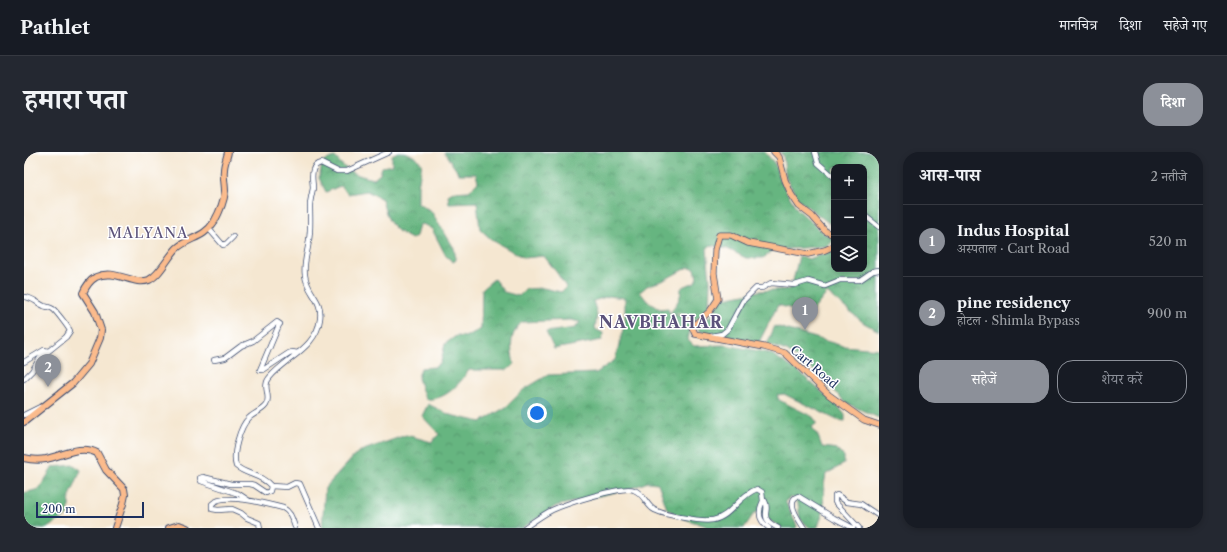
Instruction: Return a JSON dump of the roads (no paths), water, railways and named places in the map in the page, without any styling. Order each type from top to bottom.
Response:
[{"type":"highway","points":[[24,422],[73,383],[89,364],[100,338],[101,330],[95,312],[83,293],[86,286],[92,279],[105,274],[113,274],[144,281],[150,280],[156,275],[179,247],[203,234],[209,229],[223,203],[225,191],[224,170],[228,152]]},
{"type":"highway","points":[[24,458],[33,460],[48,458],[73,451],[87,450],[97,453],[106,470],[123,486],[125,492],[123,504],[115,528]]},
{"type":"highway","points":[[170,528],[172,526],[179,525],[187,528]]},
{"type":"main road","points":[[774,152],[779,157],[785,180],[791,194],[799,206],[812,216],[825,231],[831,234]]},
{"type":"main road","name":"Cart Road","points":[[831,247],[808,254],[748,243],[731,235],[719,235],[715,250],[714,273],[718,299],[710,311],[692,327],[695,334],[764,346],[785,354],[829,395],[864,420],[879,426]]},
{"type":"street","points":[[319,528],[300,484],[295,483],[287,487],[271,486],[263,479],[240,470],[236,466],[235,455],[238,441],[248,419],[263,409],[267,404],[268,400],[266,389],[268,379],[298,352],[318,331],[321,314],[319,303],[308,289],[304,274],[310,236],[310,208],[313,189],[313,169],[321,163],[337,171],[347,171],[389,152]]},
{"type":"street","points":[[815,152],[818,163],[831,174]]},
{"type":"street","points":[[867,217],[879,227]]},
{"type":"street","points":[[209,229],[223,244],[226,244],[233,238]]},
{"type":"street","points":[[710,336],[722,334],[728,329],[744,301],[756,288],[762,288],[771,283],[795,285],[808,281],[825,286],[840,280],[860,280],[873,271],[879,270]]},
{"type":"street","points":[[24,297],[29,297],[44,306],[53,309],[70,329],[69,335],[40,358],[32,371],[24,379]]},
{"type":"street","points":[[214,360],[225,358],[241,346],[259,336],[277,322],[280,326],[260,370],[263,370],[289,353],[298,352]]},
{"type":"street","points":[[24,362],[44,350],[48,351]]},
{"type":"street","points":[[24,415],[45,405]]},
{"type":"street","points":[[248,500],[239,494],[201,481],[200,478],[203,477],[231,484],[250,484],[266,492],[270,491],[271,486]]},
{"type":"street","points":[[524,528],[551,510],[576,500],[628,489],[637,491],[649,505],[659,512],[703,521],[721,518],[750,491],[756,489],[762,492],[763,501],[760,520],[769,528]]},
{"type":"street","points":[[804,528],[792,506],[794,497],[798,496],[853,528]]},
{"type":"street","points":[[859,528],[835,502],[835,496],[839,496],[847,502],[861,504],[879,516]]},
{"type":"street","points":[[260,528],[259,523],[246,518],[237,510],[215,510],[211,506],[215,501],[232,499],[248,500],[283,508],[288,511],[295,527]]},
{"type":"street","points":[[763,501],[765,501],[766,504],[765,514],[767,519],[778,528]]},
{"type":"place","name":"Indus Hospital","points":[[805,330]]},
{"type":"place","name":"pine residency","points":[[48,387]]},
{"type":"district","name":"MALYANA","points":[[148,233]]},
{"type":"district","name":"NAVBHAHAR","points":[[661,322]]}]
